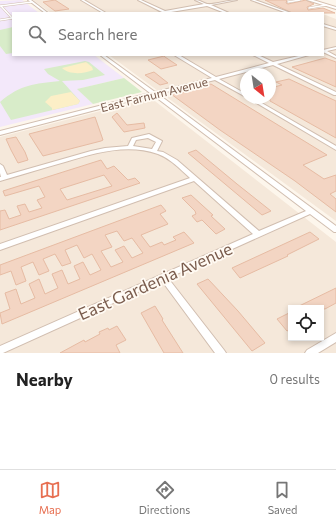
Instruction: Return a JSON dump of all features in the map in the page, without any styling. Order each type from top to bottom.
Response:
[{"type":"main road","points":[[309,0],[331,7],[336,7]]},
{"type":"street","points":[[82,0],[103,12]]},
{"type":"street","points":[[139,0],[165,12],[236,0]]},
{"type":"street","points":[[196,0],[226,12]]},
{"type":"street","points":[[252,0],[287,12]]},
{"type":"street","points":[[30,1],[46,12]]},
{"type":"street","points":[[324,25],[336,29]]},
{"type":"street","points":[[324,51],[336,48]]},
{"type":"street","points":[[324,51],[336,56]]},
{"type":"street","points":[[103,56],[336,230]]},
{"type":"street","points":[[178,56],[240,93]]},
{"type":"street","points":[[257,56],[336,94]]},
{"type":"street","name":"East Farnum Avenue","points":[[0,133],[303,56]]},
{"type":"street","points":[[260,104],[336,148]]},
{"type":"street","points":[[130,147],[134,139],[149,136],[159,141],[154,151]]},
{"type":"street","points":[[0,166],[2,178],[92,152],[114,148],[130,147],[154,151],[175,161],[258,234]]},
{"type":"street","points":[[0,247],[195,178]]},
{"type":"street","name":"East Gardenia Avenue","points":[[0,350],[311,211]]},
{"type":"street","points":[[163,278],[221,353]]},
{"type":"street","points":[[310,353],[336,337]]},
{"type":"lane","points":[[288,2],[300,0]]},
{"type":"lane","points":[[1,6],[30,1]]},
{"type":"lane","points":[[309,8],[326,5]]},
{"type":"lane","points":[[1,6],[12,18]]},
{"type":"lane","points":[[0,20],[12,18]]},
{"type":"shaded area","points":[[22,0],[38,12],[12,12],[12,56],[95,56],[124,78],[78,89],[93,104],[0,127],[0,1]]},
{"type":"shaded area","points":[[33,0],[280,0],[316,12],[50,12]]},
{"type":"shaded area","points":[[324,14],[336,19],[336,221],[110,56],[324,56]]},
{"type":"shaded area","points":[[151,98],[336,242],[336,353],[0,353],[0,137]]},
{"type":"green space","points":[[12,27],[12,53],[6,54],[0,46],[0,30]]},
{"type":"green space","points":[[85,61],[89,62],[105,75],[83,80],[62,81],[80,101],[78,104],[11,120],[0,102],[21,88],[35,84],[60,81],[48,74],[44,69]]},
{"type":"green space","points":[[124,78],[142,92],[93,104],[77,89]]},
{"type":"sand","points":[[86,62],[92,67],[93,70],[73,73],[62,68]]},
{"type":"sand","points":[[71,92],[80,101],[78,104],[52,110],[52,108],[45,102],[51,96]]},
{"type":"building","points":[[55,0],[69,9],[55,11],[43,2]]},
{"type":"building","points":[[265,0],[287,0],[286,3],[288,4],[306,0],[314,4],[307,7],[308,10],[323,8],[335,13],[324,12],[290,12]]},
{"type":"building","points":[[164,56],[177,65],[161,69],[148,60]]},
{"type":"building","points":[[325,58],[336,62],[336,87],[292,67]]},
{"type":"building","points":[[154,72],[168,83],[160,85],[145,75]]},
{"type":"building","points":[[289,79],[336,101],[336,138],[275,104],[276,86],[282,85],[276,82]]},
{"type":"building","points":[[211,84],[240,102],[240,104],[244,104],[327,155],[303,165],[324,179],[336,175],[336,191],[330,194],[336,199],[336,212],[295,181],[220,130],[171,94],[180,91],[182,93]]},
{"type":"building","points":[[117,113],[127,125],[144,123],[145,128],[124,132],[112,117]]},
{"type":"building","points":[[95,117],[103,140],[43,156],[29,134]]},
{"type":"building","points":[[16,137],[28,160],[18,163],[6,139]]},
{"type":"building","points":[[196,150],[271,211],[262,215],[188,153]]},
{"type":"building","points":[[101,160],[107,169],[114,166],[128,180],[135,178],[140,183],[0,230],[0,211],[5,210],[9,219],[21,215],[17,206],[25,204],[29,212],[42,208],[37,200],[45,197],[39,186],[5,196],[3,191]],"holes":[[[104,175],[112,186],[67,200],[60,189]]]},
{"type":"building","points":[[191,195],[213,215],[211,216],[225,229],[216,234],[202,220],[197,222],[192,216],[196,214],[195,211],[182,198]]},
{"type":"building","points":[[161,205],[166,211],[160,214],[168,224],[141,235],[150,247],[162,242],[164,245],[176,240],[173,237],[184,232],[194,243],[2,324],[0,313],[10,309],[5,293],[16,289],[21,304],[35,298],[29,284],[39,279],[45,294],[58,288],[52,274],[62,270],[68,284],[80,279],[74,266],[83,262],[90,275],[101,270],[92,254],[84,258],[77,245],[65,250],[71,263],[62,266],[55,254],[43,259],[49,271],[39,275],[33,262],[21,267],[26,281],[16,285],[11,271],[0,275],[0,265]],"holes":[[[117,231],[124,241],[132,238],[143,253],[132,258],[124,246],[115,250],[123,262],[111,267],[101,251],[112,247],[105,235]]]},
{"type":"building","points":[[310,232],[319,239],[287,255],[288,256],[240,278],[232,268]]},
{"type":"building","points":[[208,279],[265,343],[252,351],[197,284]]},
{"type":"building","points":[[336,288],[336,303],[325,309],[324,305],[301,305]]},
{"type":"building","points":[[155,306],[183,353],[164,353],[141,313]]},
{"type":"building","points":[[288,314],[288,330],[287,331],[277,319]]},
{"type":"building","points":[[117,326],[126,340],[116,345],[120,353],[60,353],[84,340],[85,342],[100,334],[99,332],[108,328],[109,330]]}]
